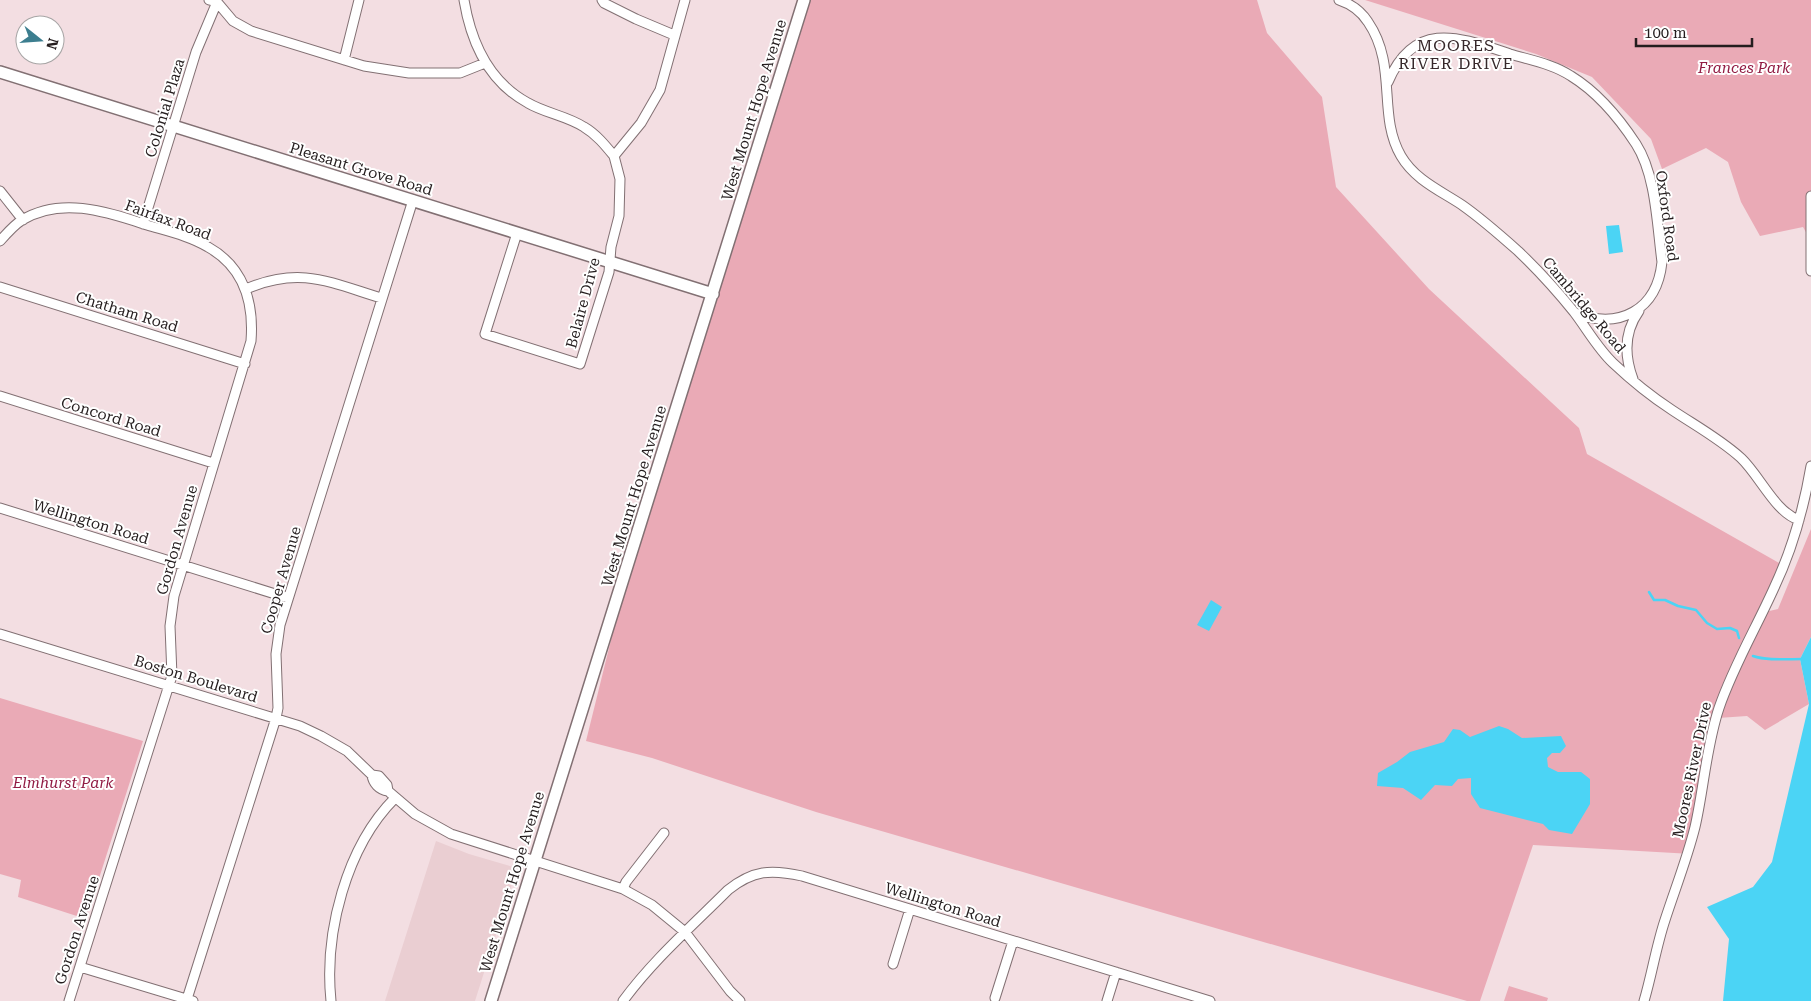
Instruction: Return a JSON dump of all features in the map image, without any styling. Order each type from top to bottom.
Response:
[{"type":"street","points":[[344,60],[358,0]]},
{"type":"street","points":[[464,0],[468,24],[485,63],[505,88],[528,104],[584,126],[600,139],[614,156],[641,123],[660,90],[685,0]]},
{"type":"street","points":[[602,0],[604,3],[636,20],[674,35]]},
{"type":"street","name":"West Mount Hope Avenue","points":[[490,1001],[804,0]]},
{"type":"street","name":"Cambridge Road","points":[[1339,0],[1350,3],[1365,17],[1376,33],[1386,67],[1390,123],[1394,140],[1408,166],[1430,185],[1498,232],[1529,262],[1574,312],[1611,361],[1671,409],[1729,448],[1753,471],[1786,514],[1799,520]]},
{"type":"street","points":[[214,1],[233,21],[251,31],[364,66],[409,73],[460,73],[485,63]]},
{"type":"street","name":"Colonial Plaza","points":[[143,224],[196,52],[214,1]]},
{"type":"street","name":"Oxford Road","points":[[1387,85],[1393,71],[1412,49],[1432,39],[1456,38],[1553,67],[1577,80],[1619,119],[1638,146],[1649,176],[1662,262],[1657,285],[1631,322],[1627,340],[1628,367],[1633,380]]},
{"type":"street","name":"Pleasant Grove Road","points":[[0,72],[713,294]]},
{"type":"street","name":"Belaire Drive","points":[[517,234],[485,334],[580,364],[609,272],[611,247],[619,216],[620,179],[614,156]]},
{"type":"street","points":[[0,191],[23,220]]},
{"type":"street","points":[[1811,196],[1811,271]]},
{"type":"street","name":"Cooper Avenue","points":[[190,1000],[276,718],[278,708],[276,654],[280,625],[413,200]]},
{"type":"street","name":"Fairfax Road","points":[[0,240],[23,220],[52,208],[66,206],[110,213],[209,247],[233,268],[246,289]]},
{"type":"street","points":[[246,289],[266,280],[294,276],[327,281],[381,298]]},
{"type":"street","name":"Chatham Road","points":[[0,287],[245,364]]},
{"type":"street","name":"Gordon Avenue","points":[[69,1001],[172,676],[170,626],[174,596],[252,341],[253,323],[246,289]]},
{"type":"street","name":"Oxford Road","points":[[1574,312],[1587,318],[1611,319],[1634,313],[1642,306]]},
{"type":"street","name":"Concord Road","points":[[0,396],[214,463]]},
{"type":"street","name":"Moores River Drive","points":[[1644,1001],[1664,922],[1688,853],[1695,826],[1712,733],[1718,711],[1724,692],[1776,586],[1799,520],[1811,466]]},
{"type":"street","name":"Wellington Road","points":[[0,508],[288,598]]},
{"type":"street","name":"Boston Boulevard","points":[[0,634],[276,718],[322,736],[346,751],[372,774],[384,780],[388,785],[388,791],[395,798],[430,824],[471,842],[623,889],[652,905],[684,932],[740,1001]]},
{"type":"street","points":[[331,1001],[331,944],[334,920],[340,898],[359,850],[372,828],[395,798]]},
{"type":"street","points":[[623,889],[626,882],[664,833]]},
{"type":"street","name":"Wellington Road","points":[[624,1001],[639,980],[684,932],[740,880],[761,873],[785,872],[1208,1001]]},
{"type":"street","points":[[893,964],[910,909]]},
{"type":"street","points":[[995,998],[1013,941]]},
{"type":"street","points":[[80,967],[190,1000]]},
{"type":"street","points":[[1108,1001],[1116,972]]},
{"type":"shaded area","points":[[436,841],[469,854],[517,868],[475,1001],[385,1001]]},
{"type":"green space","points":[[804,0],[1257,0],[1267,33],[1322,97],[1336,187],[1429,289],[1579,428],[1587,454],[1786,567],[1765,612],[1778,609],[1811,529],[1811,637],[1800,659],[1809,704],[1765,730],[1747,716],[1718,718],[1692,854],[1533,845],[1480,1001],[1467,1001],[816,812],[652,758],[586,741],[635,543]]},
{"type":"green space","name":"Frances Park","points":[[1365,0],[1811,0],[1811,241],[1803,227],[1760,236],[1741,202],[1728,162],[1706,148],[1662,169],[1651,139],[1592,77],[1536,54]]},
{"type":"green space","name":"Elmhurst Park","points":[[0,698],[143,741],[86,919],[18,897],[21,880],[0,874]]},
{"type":"green space","points":[[1509,986],[1548,998],[1547,1001],[1504,1001]]},
{"type":"water","points":[[1619,225],[1623,252],[1609,254],[1606,226]]},
{"type":"water","points":[[1211,600],[1222,607],[1209,631],[1197,625]]},
{"type":"water","points":[[1811,637],[1811,1001],[1723,1001],[1729,939],[1707,907],[1753,887],[1772,862],[1809,704],[1800,659]]},
{"type":"water","points":[[1499,726],[1508,729],[1522,738],[1561,736],[1566,746],[1560,753],[1552,753],[1547,758],[1548,767],[1558,772],[1581,772],[1590,779],[1590,804],[1572,834],[1549,830],[1543,824],[1480,808],[1471,794],[1471,778],[1458,779],[1452,786],[1435,785],[1421,800],[1403,788],[1377,786],[1378,773],[1410,752],[1444,742],[1453,729],[1460,730],[1470,737]]},
{"type":"waterway","points":[[1649,592],[1654,600],[1665,600],[1678,606],[1696,610],[1707,623],[1717,629],[1730,628],[1737,631],[1739,638]]},
{"type":"waterway","points":[[1753,656],[1771,659],[1803,659]]},
{"type":"district","name":"MOORES RIVER DRIVE","points":[[1456,54]]}]
